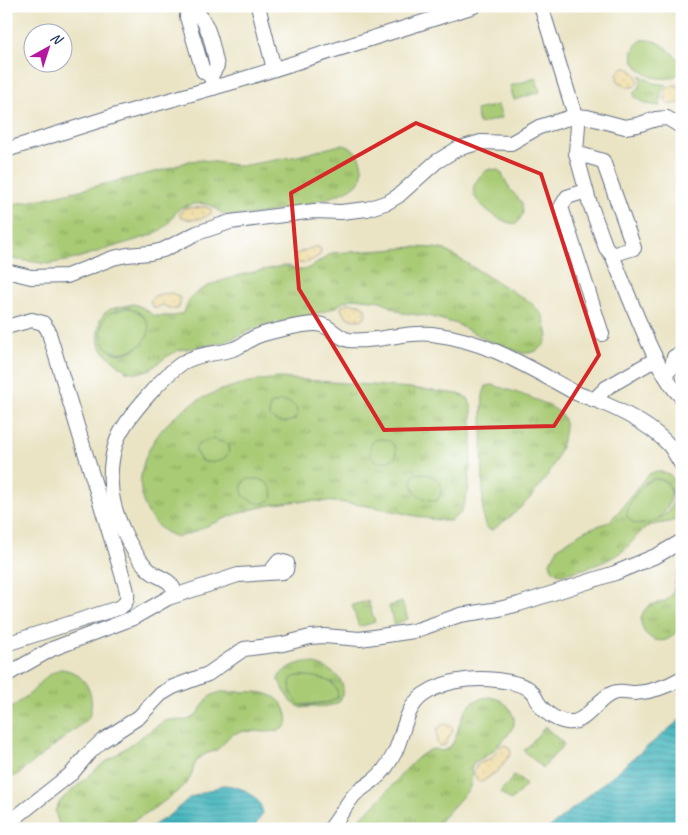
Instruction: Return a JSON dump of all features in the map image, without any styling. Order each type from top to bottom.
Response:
[{"type":"street","points":[[258,6],[274,69]]},
{"type":"street","points":[[6,150],[117,115],[212,82],[274,69],[474,6]]},
{"type":"street","points":[[541,6],[578,125],[576,153],[586,191],[606,248],[612,256],[656,359],[672,372]]},
{"type":"street","points":[[188,7],[198,12],[205,24],[217,66],[212,82]]},
{"type":"street","points":[[6,271],[31,277],[60,278],[120,256],[163,250],[197,233],[230,222],[314,211],[341,212],[367,209],[388,202],[398,196],[436,162],[457,148],[481,142],[511,143],[539,127],[575,116],[587,117],[626,127],[667,118],[682,127]]},
{"type":"street","points":[[576,153],[603,161],[634,248],[612,256]]},
{"type":"street","points":[[586,191],[567,197],[561,207],[602,334]]},
{"type":"street","points":[[6,327],[26,321],[38,320],[48,330],[128,597],[121,607],[6,644]]},
{"type":"street","points":[[176,595],[173,586],[168,581],[148,569],[126,535],[112,498],[111,470],[116,441],[124,427],[170,373],[189,359],[235,349],[260,335],[315,324],[326,327],[340,338],[348,340],[366,340],[409,334],[431,334],[471,343],[522,362],[575,393],[628,415],[669,444],[682,465]]},
{"type":"street","points":[[682,353],[674,357],[672,372],[675,392],[682,397]]},
{"type":"street","points":[[594,400],[606,388],[656,359]]},
{"type":"street","points":[[6,825],[72,773],[88,754],[102,742],[139,717],[161,694],[173,687],[208,674],[244,649],[291,643],[310,637],[324,636],[360,639],[414,630],[460,615],[519,604],[615,573],[646,561],[682,542]]},
{"type":"street","points":[[6,675],[52,649],[133,618],[176,595],[238,575],[270,572]]},
{"type":"street","points":[[330,829],[356,794],[385,769],[395,752],[408,716],[416,701],[430,690],[449,683],[473,680],[492,679],[512,683],[531,691],[541,707],[552,716],[567,722],[576,722],[614,693],[648,691],[666,686],[682,678]]},
{"type":"highlighted area","points":[[416,123],[541,174],[599,355],[554,426],[384,430],[299,289],[291,193]]},
{"type":"green space","points":[[642,40],[660,43],[669,50],[682,63],[680,73],[670,78],[660,78],[650,76],[641,70],[635,63],[633,55],[635,47]]},
{"type":"green space","points":[[640,75],[654,83],[667,85],[661,92],[660,106],[646,104],[635,97],[634,93],[641,83]]},
{"type":"green space","points":[[536,78],[540,92],[514,100],[510,86]]},
{"type":"green space","points":[[498,105],[502,118],[479,124],[476,110]]},
{"type":"green space","points":[[340,145],[349,147],[358,154],[362,174],[357,184],[334,196],[295,207],[239,216],[228,216],[208,205],[193,204],[180,208],[166,225],[152,235],[71,260],[48,264],[6,258],[6,205],[34,201],[80,190],[167,169],[189,161],[202,160],[241,166],[298,156]]},
{"type":"green space","points":[[490,169],[498,170],[502,174],[510,189],[522,203],[523,214],[517,223],[506,222],[492,214],[476,199],[473,192],[475,184],[482,174]]},
{"type":"green space","points":[[412,247],[445,250],[531,303],[543,315],[548,336],[544,345],[536,351],[522,353],[487,340],[457,324],[428,316],[402,313],[381,301],[354,298],[323,312],[261,326],[223,343],[179,350],[166,357],[151,369],[138,373],[126,371],[105,353],[99,344],[100,320],[111,309],[133,304],[142,307],[154,316],[174,316],[183,313],[190,299],[197,292],[233,277],[282,266],[304,270],[332,253]],"holes":[[[126,308],[139,313],[147,324],[146,337],[137,348],[124,353],[117,353],[110,350],[104,342],[102,327],[110,313]]]},
{"type":"green space","points":[[126,308],[135,310],[142,315],[146,320],[149,330],[146,339],[138,347],[127,352],[116,352],[107,348],[102,337],[103,320],[110,313]]},
{"type":"green space","points":[[279,378],[409,388],[458,394],[468,398],[472,409],[472,443],[468,492],[461,513],[450,521],[424,518],[356,504],[298,501],[249,510],[178,537],[165,532],[156,524],[145,508],[141,485],[142,469],[147,453],[155,439],[178,414],[205,397],[241,384]]},
{"type":"green space","points":[[493,385],[546,404],[560,413],[565,425],[559,453],[545,479],[526,502],[492,530],[486,528],[483,518],[482,411],[483,395],[486,386]]},
{"type":"green space","points":[[281,401],[291,403],[297,409],[295,419],[281,422],[271,418],[269,415],[270,405]]},
{"type":"green space","points":[[213,439],[228,444],[228,454],[217,462],[201,461],[195,450],[202,442]]},
{"type":"green space","points":[[379,439],[390,441],[394,445],[396,456],[391,460],[380,462],[372,458],[370,448],[373,441]]},
{"type":"green space","points":[[657,471],[669,474],[681,488],[682,516],[645,528],[624,550],[603,562],[563,574],[554,571],[550,562],[558,548],[586,530],[609,522],[649,474]],"holes":[[[659,479],[672,492],[673,503],[670,509],[660,518],[641,524],[630,504],[646,482]]]},
{"type":"green space","points":[[423,473],[440,482],[442,490],[437,501],[425,499],[414,490],[414,474]]},
{"type":"green space","points":[[247,479],[262,480],[268,484],[271,487],[273,497],[262,503],[247,498],[243,495],[242,488]]},
{"type":"green space","points":[[653,479],[664,481],[669,487],[671,495],[669,504],[655,520],[645,524],[633,523],[627,516],[629,505],[640,489]]},
{"type":"green space","points":[[682,565],[683,600],[681,619],[676,631],[669,638],[662,641],[654,639],[647,635],[643,628],[641,620],[644,611],[650,606],[670,597],[674,589],[677,573]]},
{"type":"green space","points":[[368,601],[375,622],[359,627],[352,605]]},
{"type":"green space","points":[[402,602],[408,619],[394,624],[389,606]]},
{"type":"green space","points":[[305,662],[328,669],[335,674],[343,686],[343,694],[339,702],[326,706],[301,708],[290,701],[278,679],[286,670]],"holes":[[[303,676],[324,679],[333,683],[337,698],[330,702],[305,706],[291,692],[290,684]]]},
{"type":"green space","points":[[60,669],[76,674],[87,686],[91,702],[91,711],[88,719],[21,772],[6,781],[6,712],[32,692],[47,676]]},
{"type":"green space","points":[[297,676],[324,679],[334,685],[338,697],[330,702],[300,705],[293,696],[290,686],[291,679]]},
{"type":"green space","points":[[222,692],[260,693],[277,699],[283,705],[287,717],[286,725],[278,731],[244,731],[231,735],[218,749],[202,755],[198,759],[189,780],[182,788],[124,826],[105,830],[60,829],[55,811],[61,800],[100,766],[164,721],[192,718],[207,699]]},
{"type":"green space","points":[[490,697],[500,700],[508,706],[514,717],[514,725],[508,735],[491,753],[473,763],[469,789],[433,829],[348,829],[424,753],[432,749],[442,751],[449,748],[454,741],[469,706],[478,700]]},
{"type":"green space","points":[[545,727],[564,744],[543,768],[524,751]]},
{"type":"green space","points":[[515,775],[526,785],[511,801],[500,792]]},
{"type":"sand","points":[[624,67],[630,69],[637,77],[638,83],[634,87],[627,87],[618,81],[618,73]]},
{"type":"sand","points":[[674,85],[682,86],[682,102],[669,105],[665,101],[665,90]]},
{"type":"sand","points":[[206,207],[211,209],[211,213],[199,219],[186,219],[179,214],[184,208]]},
{"type":"sand","points":[[314,247],[321,249],[320,255],[303,263],[294,260],[296,254]]},
{"type":"sand","points":[[172,293],[180,298],[178,309],[171,309],[163,305],[156,308],[152,306],[150,301],[152,298],[160,294]]},
{"type":"sand","points":[[348,303],[359,304],[365,308],[366,315],[363,319],[353,320],[345,315],[341,309],[342,306]]},
{"type":"sand","points":[[444,724],[451,726],[453,730],[445,745],[439,746],[437,742],[437,729]]},
{"type":"sand","points":[[505,745],[510,749],[511,753],[499,770],[482,782],[477,781],[474,774],[476,765],[492,758],[500,746]]},
{"type":"water","points":[[682,718],[682,829],[548,829]]},
{"type":"water","points":[[223,785],[243,789],[258,801],[263,813],[253,829],[148,829],[174,812],[189,798]]}]
